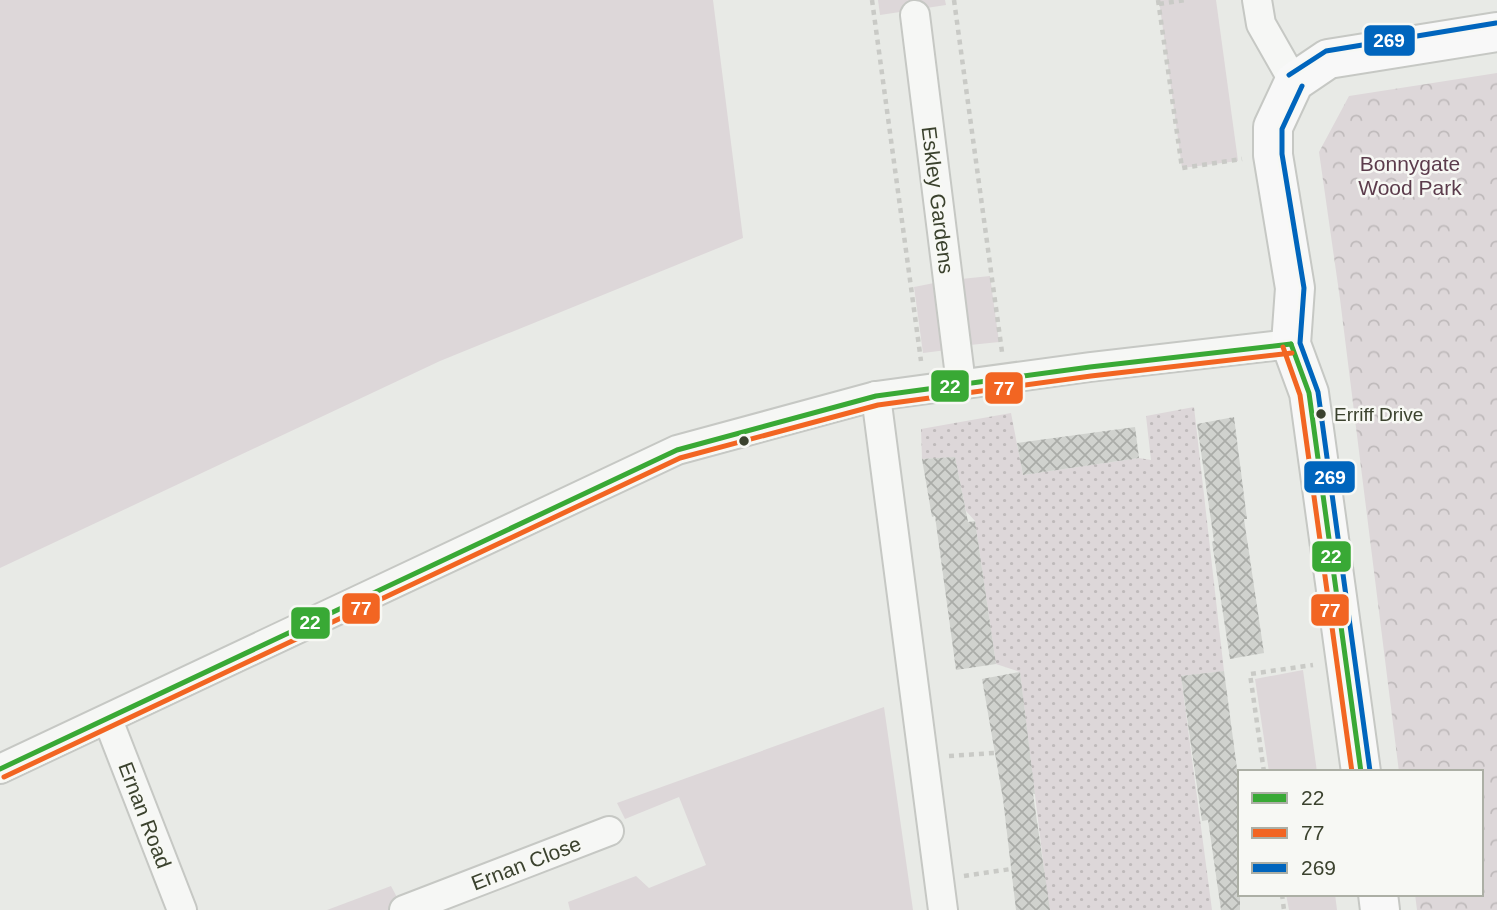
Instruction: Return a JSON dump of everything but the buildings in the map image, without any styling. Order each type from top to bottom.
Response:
[{"type":"street","points":[[1257,0],[1261,24],[1294,82]]},
{"type":"street","name":"Eskley Gardens","points":[[915,15],[961,384]]},
{"type":"street","points":[[1361,770],[1308,393],[1291,344],[1295,288],[1273,155],[1273,127],[1294,82],[1328,59],[1497,32]]},
{"type":"street","points":[[0,769],[677,450],[876,396],[1291,344]]},
{"type":"street","points":[[876,396],[943,910]]},
{"type":"street","name":"Ernan Road","points":[[108,720],[182,910]]},
{"type":"street","name":"Ernan Close","points":[[404,910],[609,831]]},
{"type":"path","points":[[872,0],[921,361]]},
{"type":"path","points":[[954,0],[1002,352]]},
{"type":"path","points":[[1186,0],[1159,2],[1182,168],[1248,158]]},
{"type":"path","points":[[1264,770],[1250,674],[1313,665]]},
{"type":"path","points":[[924,759],[994,752]]},
{"type":"path","points":[[939,880],[1011,869]]},
{"type":"green space","points":[[0,0],[713,0],[743,238],[440,361],[0,568]]},
{"type":"green space","points":[[878,0],[945,0],[946,5],[880,15]]},
{"type":"green space","points":[[1159,0],[1216,0],[1238,161],[1182,168]]},
{"type":"green space","name":"Bonnygate Wood Park","points":[[1497,73],[1497,910],[1417,910],[1415,896],[1483,896],[1483,770],[1399,770],[1319,152],[1349,96]]},
{"type":"green space","points":[[990,276],[999,342],[970,345],[961,279]]},
{"type":"green space","points":[[939,282],[947,350],[923,353],[914,287]]},
{"type":"green space","points":[[1194,407],[1224,671],[1181,676],[1212,910],[1049,910],[1020,672],[996,664],[975,521],[966,511],[955,457],[922,459],[921,429],[1011,413],[1023,475],[1139,458],[1151,460],[1146,416]]},
{"type":"green space","points":[[1303,670],[1317,770],[1269,770],[1255,679]]},
{"type":"green space","points":[[884,707],[913,910],[570,910],[568,902],[636,876],[649,888],[706,865],[679,797],[625,819],[617,803]]},
{"type":"green space","points":[[391,886],[401,905],[388,910],[327,910]]},
{"type":"green space","points":[[1286,896],[1335,896],[1337,910],[1289,910]]},
{"type":"transit line","name":"269","points":[[1289,75],[1326,51],[1496,23]]},
{"type":"transit line","name":"269","points":[[1302,86],[1282,129],[1282,154],[1304,288],[1300,343],[1318,392],[1370,770]]},
{"type":"transit line","name":"22","points":[[1291,344],[1309,393],[1361,770]]},
{"type":"transit line","name":"22","points":[[0,769],[677,450],[876,396],[1090,367],[1291,344]]},
{"type":"transit line","name":"77","points":[[1283,347],[1300,395],[1352,770]]},
{"type":"transit line","name":"77","points":[[4,777],[680,458],[878,405],[1091,376],[1292,353]]},
{"type":"place","name":"Erriff Drive","points":[[1321,414]]}]
